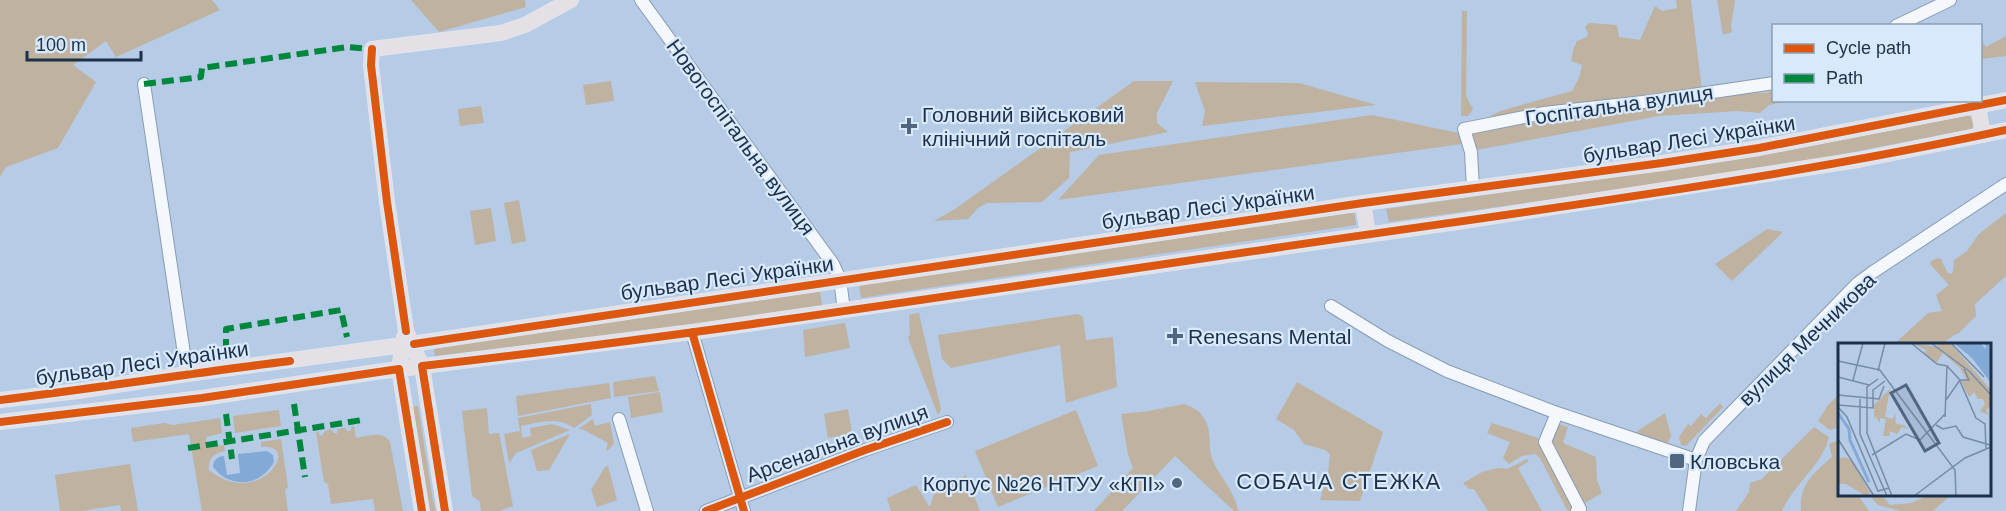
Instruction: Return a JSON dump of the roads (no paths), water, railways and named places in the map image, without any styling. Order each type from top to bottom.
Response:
[{"type":"main road","points":[[445,511],[422,366],[407,340],[387,202],[371,65],[372,49],[501,33],[525,25],[571,0]]},
{"type":"main road","name":"бульвар Лесі Українки","points":[[0,400],[290,361],[407,340],[1363,203],[1662,163],[1748,150],[2006,100]]},
{"type":"main road","points":[[1978,106],[1983,135]]},
{"type":"main road","name":"бульвар Лесі Українки","points":[[0,422],[202,398],[399,369],[844,311],[1798,170],[2006,130]]},
{"type":"main road","points":[[1363,203],[1368,234]]},
{"type":"main road","points":[[407,340],[399,369],[422,511]]},
{"type":"main road","points":[[290,361],[281,367],[279,376],[285,383],[293,385]]},
{"type":"main road","points":[[194,373],[208,376],[211,383],[208,392],[202,398]]},
{"type":"street","name":"Новогоспітальна вулиця","points":[[641,0],[833,264],[840,279],[844,311]]},
{"type":"street","points":[[1900,24],[1950,0]]},
{"type":"street","name":"Госпітальна вулиця","points":[[1473,188],[1472,152],[1464,129],[1544,113],[1696,95],[1772,83]]},
{"type":"street","points":[[144,84],[194,373]]},
{"type":"street","name":"вулиця Мечникова","points":[[1689,511],[1696,460],[1704,441],[1858,283],[2006,184]]},
{"type":"street","points":[[1331,306],[1388,341],[1447,371],[1557,413],[1696,460]]},
{"type":"street","points":[[692,332],[744,511]]},
{"type":"street","points":[[1557,413],[1545,442],[1580,509],[1577,511]]},
{"type":"street","points":[[619,419],[647,511]]},
{"type":"street","name":"Арсенальна вулиця","points":[[706,511],[740,496],[947,422]]},
{"type":"water","points":[[267,451],[273,455],[274,462],[261,476],[253,480],[236,482],[220,474],[213,467],[216,459],[224,456],[227,475],[240,473],[238,454]]},
{"type":"place","name":"Головний військовий клінічний госпіталь","points":[[909,126]]},
{"type":"place","name":"Renesans Mental","points":[[1175,336]]},
{"type":"place","name":"Кловська","points":[[1677,461]]},
{"type":"place","name":"Корпус №26 НТУУ «КПІ»","points":[[1177,483]]},
{"type":"district","name":"СОБАЧА СТЕЖКА","points":[[1339,481]]}]
